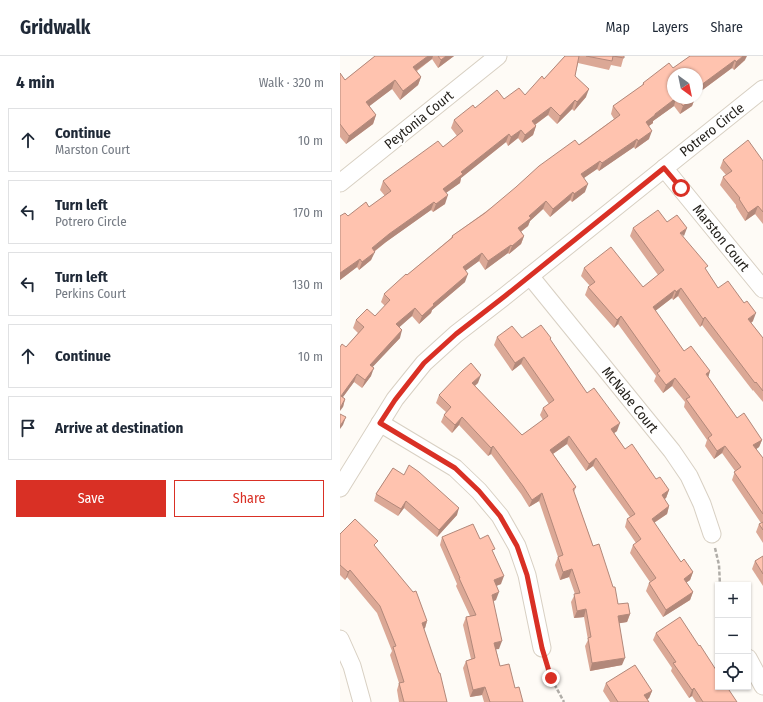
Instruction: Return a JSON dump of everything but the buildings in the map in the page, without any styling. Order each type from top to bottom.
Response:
[{"type":"street","name":"Peytonia Court","points":[[340,183],[498,56]]},
{"type":"street","name":"Potrero Circle","points":[[340,488],[395,400],[424,363],[456,334],[763,89]]},
{"type":"street","name":"Marston Court","points":[[664,168],[763,289]]},
{"type":"street","name":"McNabe Court","points":[[530,276],[672,451],[689,476],[702,504],[712,534]]},
{"type":"street","points":[[380,423],[455,468],[479,491],[500,516],[517,546],[527,575],[542,648]]},
{"type":"street","points":[[340,639],[352,666],[362,702]]},
{"type":"street","points":[[751,664],[763,686]]},
{"type":"path","points":[[712,534],[719,565],[720,582]]},
{"type":"path","points":[[542,648],[551,678],[564,702]]},
{"type":"route","points":[[551,678],[542,648],[527,575],[517,546],[500,516],[479,491],[455,468],[380,423],[395,400],[424,363],[456,334],[664,168],[681,188]]}]
